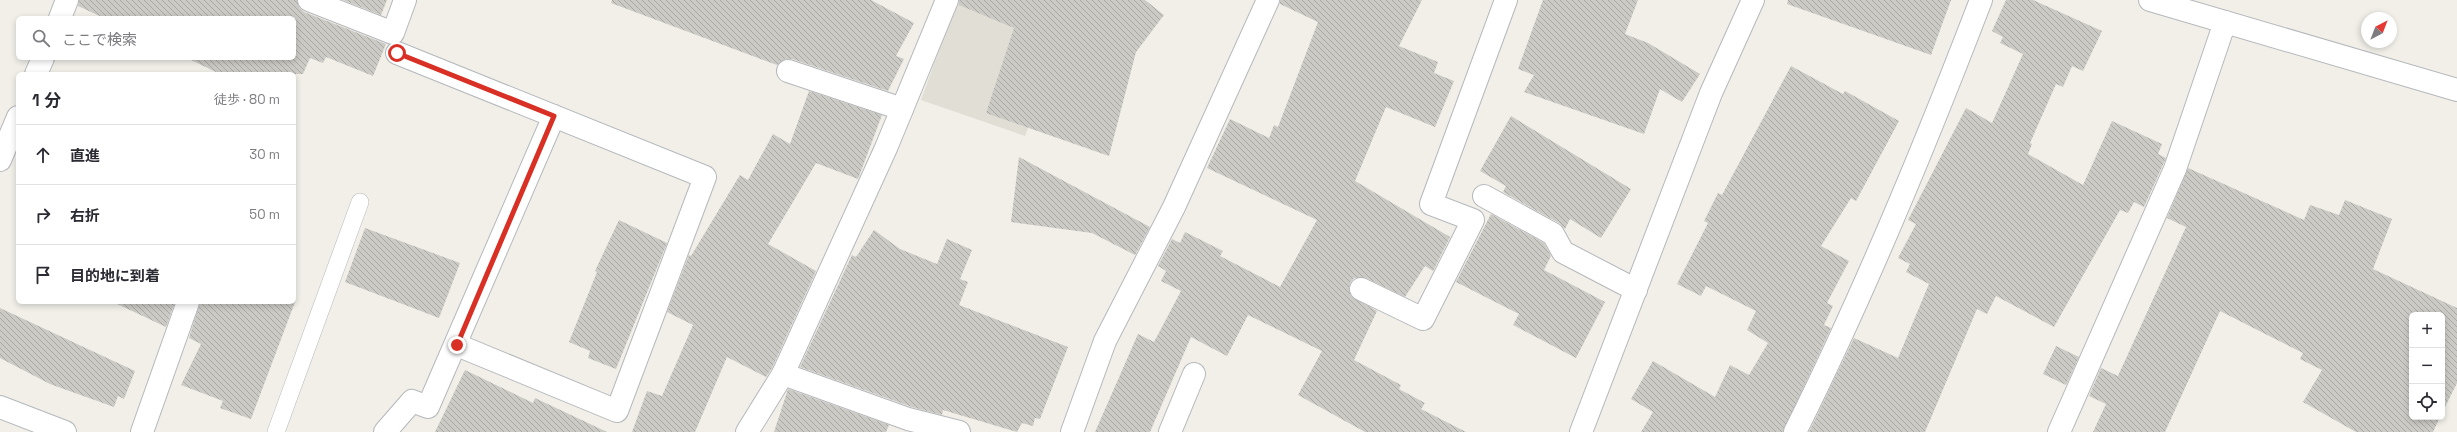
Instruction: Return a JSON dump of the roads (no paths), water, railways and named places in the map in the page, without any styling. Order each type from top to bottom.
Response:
[{"type":"street","points":[[61,16],[67,0]]},
{"type":"street","points":[[309,0],[393,33],[405,0]]},
{"type":"street","points":[[747,432],[783,374],[902,109],[947,0]]},
{"type":"street","points":[[1072,432],[1105,341],[1174,207],[1268,0]]},
{"type":"street","points":[[1360,289],[1423,318],[1473,220],[1431,204],[1506,0]]},
{"type":"street","points":[[1581,432],[1712,93],[1753,0]]},
{"type":"street","points":[[1795,432],[1832,358],[1946,91],[1981,0]]},
{"type":"street","points":[[2150,0],[2457,90]]},
{"type":"street","points":[[2059,432],[2175,169],[2225,22]]},
{"type":"street","points":[[397,53],[705,177],[617,411],[457,345]]},
{"type":"street","points":[[37,72],[42,60]]},
{"type":"street","points":[[788,71],[902,109]]},
{"type":"street","points":[[385,432],[412,401],[428,407],[457,345],[554,116]]},
{"type":"street","points":[[0,160],[16,122]]},
{"type":"street","points":[[1484,196],[1553,234],[1563,252],[1636,290]]},
{"type":"street","points":[[142,432],[187,304]]},
{"type":"street","points":[[783,374],[908,419],[959,432]]},
{"type":"street","points":[[1170,432],[1194,374]]},
{"type":"street","points":[[0,407],[65,432]]},
{"type":"lane","points":[[276,432],[360,202]]}]
